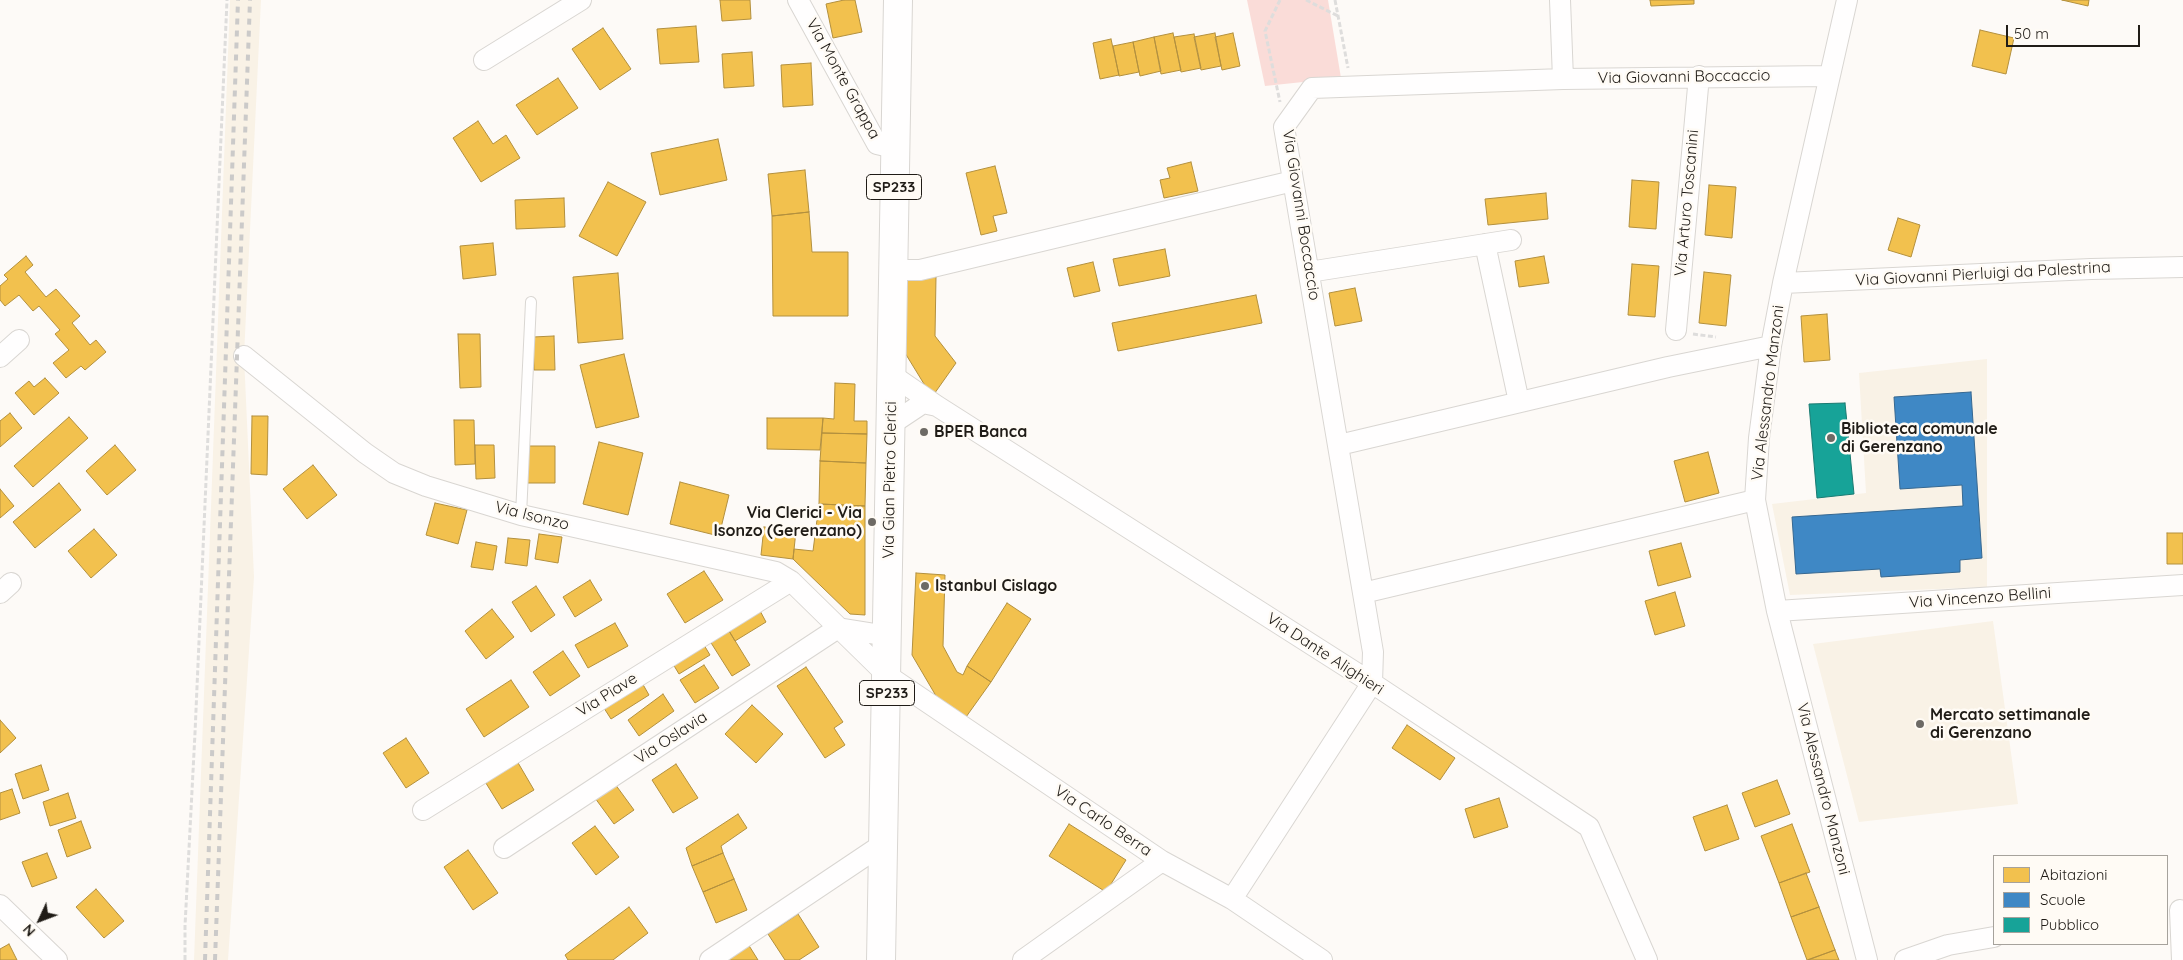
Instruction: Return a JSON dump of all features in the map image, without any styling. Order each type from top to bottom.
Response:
[{"type":"main road","name":"Via Gian Pietro Clerici","points":[[881,960],[898,0]]},
{"type":"street","points":[[484,60],[581,0]]},
{"type":"street","name":"Via Monte Grappa","points":[[798,0],[877,144],[894,148]]},
{"type":"street","points":[[1560,0],[1563,78]]},
{"type":"street","name":"Via Alessandro Manzoni","points":[[1847,0],[1783,283],[1771,346],[1759,438],[1755,500],[1777,612],[1868,960]]},
{"type":"street","name":"Via Arturo Toscanini","points":[[1676,330],[1699,76]]},
{"type":"street","name":"Via Giovanni Boccaccio","points":[[1372,683],[1373,652],[1284,126],[1312,88],[1563,78],[1829,76]]},
{"type":"street","points":[[893,270],[920,270],[1293,180]]},
{"type":"street","points":[[1309,272],[1511,240]]},
{"type":"street","points":[[1485,244],[1519,402]]},
{"type":"street","name":"Via Giovanni Pierluigi da Palestrina","points":[[1783,283],[2091,269],[2183,268]]},
{"type":"street","points":[[0,357],[19,340]]},
{"type":"street","points":[[1339,445],[1668,366],[1771,346]]},
{"type":"street","name":"Via Isonzo","points":[[244,356],[365,453],[394,473],[426,486],[521,515],[776,572],[791,581],[887,675]]},
{"type":"street","name":"Via Dante Alighieri","points":[[892,375],[937,406],[1372,683],[1589,826],[1647,960]]},
{"type":"street","points":[[890,426],[923,403],[937,406]]},
{"type":"street","points":[[1363,593],[1755,500]]},
{"type":"street","name":"Via Piave","points":[[423,810],[791,581]]},
{"type":"street","name":"Via Vincenzo Bellini","points":[[1777,612],[2183,586]]},
{"type":"street","points":[[838,628],[888,636]]},
{"type":"street","name":"Via Oslavia","points":[[504,848],[838,628]]},
{"type":"street","name":"Via Carlo Berra","points":[[887,675],[1162,861],[1232,899],[1322,960]]},
{"type":"street","points":[[1232,899],[1372,683]]},
{"type":"street","points":[[710,960],[883,844]]},
{"type":"street","points":[[1023,960],[1162,861]]},
{"type":"street","points":[[0,905],[57,960]]},
{"type":"street","points":[[2177,911],[2182,960]]},
{"type":"street","points":[[1906,960],[1948,945],[1993,937]]},
{"type":"lane","points":[[521,515],[530,302]]},
{"type":"path","points":[[185,960],[227,0]]},
{"type":"path","points":[[1280,0],[1265,31],[1276,76],[1284,126]]},
{"type":"path","points":[[1306,0],[1338,16]]},
{"type":"path","points":[[1335,0],[1353,86]]},
{"type":"shaded area","points":[[230,0],[261,0],[244,356],[254,577],[228,960],[194,960]]},
{"type":"shaded area","points":[[1247,0],[1328,0],[1341,78],[1265,86]]},
{"type":"shaded area","points":[[1987,359],[1987,587],[1790,595],[1772,504],[1866,493],[1859,373]]},
{"type":"shaded area","name":"Mercato settimanale di Gerenzano","points":[[1993,621],[2018,804],[1859,822],[1813,644]]},
{"type":"building: Abitazioni","points":[[720,0],[750,0],[751,19],[722,21]]},
{"type":"building: Abitazioni","points":[[844,0],[855,0],[862,32],[833,38],[826,4]]},
{"type":"building: Abitazioni","points":[[1650,0],[1694,0],[1694,4],[1651,6]]},
{"type":"building: Abitazioni","points":[[2062,0],[2089,0],[2088,6]]},
{"type":"building: Abitazioni","points":[[696,26],[699,62],[660,64],[657,29]]},
{"type":"building: Abitazioni","points":[[603,28],[631,69],[600,90],[572,49]]},
{"type":"building: Abitazioni","points":[[1980,30],[2014,38],[2006,74],[1972,66]]},
{"type":"building: Abitazioni","points":[[1173,33],[1181,70],[1161,74],[1154,37]]},
{"type":"building: Abitazioni","points":[[1215,33],[1221,66],[1201,70],[1194,37]]},
{"type":"building: Abitazioni","points":[[1233,33],[1240,66],[1222,70],[1215,37]]},
{"type":"building: Abitazioni","points":[[1194,34],[1201,68],[1181,72],[1174,37]]},
{"type":"building: Abitazioni","points":[[1154,37],[1161,71],[1140,76],[1133,42]]},
{"type":"building: Abitazioni","points":[[1111,39],[1119,75],[1100,79],[1093,43]]},
{"type":"building: Abitazioni","points":[[1133,42],[1139,72],[1119,76],[1113,46]]},
{"type":"building: Abitazioni","points":[[752,52],[754,86],[724,88],[722,54]]},
{"type":"building: Abitazioni","points":[[811,63],[813,105],[783,107],[781,65]]},
{"type":"building: Abitazioni","points":[[558,78],[578,108],[537,135],[516,105]]},
{"type":"building: Abitazioni","points":[[478,121],[493,144],[506,135],[520,158],[481,182],[453,138]]},
{"type":"building: Abitazioni","points":[[718,139],[727,180],[660,195],[651,153]]},
{"type":"building: Abitazioni","points":[[1191,162],[1198,191],[1164,198],[1160,180],[1170,178],[1167,168]]},
{"type":"building: Abitazioni","points":[[995,166],[1007,213],[993,216],[997,231],[981,235],[966,173]]},
{"type":"building: Abitazioni","points":[[805,170],[809,212],[772,216],[768,174]]},
{"type":"building: Abitazioni","points":[[1632,180],[1659,182],[1656,229],[1629,227]]},
{"type":"building: Abitazioni","points":[[608,182],[646,202],[617,256],[579,236]]},
{"type":"building: Abitazioni","points":[[1709,185],[1736,187],[1732,238],[1705,235]]},
{"type":"building: Abitazioni","points":[[1546,193],[1548,219],[1488,225],[1485,199]]},
{"type":"building: Abitazioni","points":[[564,198],[565,227],[516,229],[515,200]]},
{"type":"building: Abitazioni","points":[[809,212],[812,252],[848,252],[848,316],[773,316],[772,216]]},
{"type":"building: Abitazioni","points":[[1898,218],[1920,225],[1911,257],[1888,250]]},
{"type":"building: Abitazioni","points":[[493,243],[496,275],[463,279],[460,246]]},
{"type":"building: Abitazioni","points":[[1165,249],[1170,276],[1119,286],[1113,259]]},
{"type":"building: Abitazioni","points":[[26,256],[33,265],[25,272],[46,297],[56,289],[80,316],[72,323],[90,345],[96,340],[106,352],[85,370],[81,366],[66,378],[53,363],[69,350],[55,334],[60,330],[39,306],[33,311],[19,295],[5,306],[0,300],[0,286],[8,279],[4,275]]},
{"type":"building: Abitazioni","points":[[1544,256],[1549,283],[1519,287],[1515,261]]},
{"type":"building: Abitazioni","points":[[1093,262],[1100,291],[1074,297],[1067,268]]},
{"type":"building: Abitazioni","points":[[1632,264],[1659,266],[1655,317],[1628,315]]},
{"type":"building: Abitazioni","points":[[1704,272],[1731,275],[1726,326],[1699,323]]},
{"type":"building: Abitazioni","points":[[618,273],[623,339],[578,343],[573,277]]},
{"type":"building: Abitazioni","points":[[936,277],[935,336],[956,363],[932,397],[902,348],[900,278]]},
{"type":"building: Abitazioni","points":[[1355,288],[1362,321],[1335,326],[1329,293]]},
{"type":"building: Abitazioni","points":[[1256,295],[1262,323],[1118,351],[1112,323]]},
{"type":"building: Abitazioni","points":[[1827,314],[1830,360],[1804,362],[1801,316]]},
{"type":"building: Abitazioni","points":[[458,334],[480,334],[481,387],[460,388]]},
{"type":"building: Abitazioni","points":[[554,336],[555,370],[534,370],[533,337]]},
{"type":"building: Abitazioni","points":[[624,354],[639,417],[596,428],[580,365]]},
{"type":"building: Abitazioni","points":[[45,378],[59,393],[34,415],[15,393],[29,381],[34,387]]},
{"type":"building: Abitazioni","points":[[835,383],[855,384],[854,421],[867,421],[867,434],[822,433],[823,418],[834,419]]},
{"type":"building: Abitazioni","points":[[10,413],[22,428],[0,447],[0,421]]},
{"type":"building: Abitazioni","points":[[252,416],[268,416],[267,475],[251,474]]},
{"type":"building: Abitazioni","points":[[69,417],[88,438],[33,487],[14,466]]},
{"type":"building: Abitazioni","points":[[767,418],[823,418],[820,450],[767,449]]},
{"type":"building: Abitazioni","points":[[454,420],[474,420],[475,464],[455,465]]},
{"type":"building: Abitazioni","points":[[822,433],[867,434],[866,463],[820,461]]},
{"type":"building: Abitazioni","points":[[599,442],[643,453],[628,515],[583,504]]},
{"type":"building: Abitazioni","points":[[115,445],[136,470],[107,495],[86,471]]},
{"type":"building: Abitazioni","points":[[475,445],[494,445],[495,478],[476,479]]},
{"type":"building: Abitazioni","points":[[527,446],[555,446],[555,483],[527,483]]},
{"type":"building: Abitazioni","points":[[1708,452],[1719,493],[1685,502],[1674,461]]},
{"type":"building: Abitazioni","points":[[820,461],[866,463],[865,506],[819,504]]},
{"type":"building: Abitazioni","points":[[313,465],[337,495],[307,519],[283,489]]},
{"type":"building: Abitazioni","points":[[680,482],[729,495],[719,536],[670,524]]},
{"type":"building: Abitazioni","points":[[59,483],[81,510],[35,548],[13,522]]},
{"type":"building: Abitazioni","points":[[0,489],[14,506],[0,518]]},
{"type":"building: Abitazioni","points":[[435,503],[467,510],[458,544],[426,535]]},
{"type":"building: Abitazioni","points":[[819,504],[865,506],[865,615],[850,614],[793,559],[794,549],[813,551]]},
{"type":"building: Abitazioni","points":[[764,527],[796,531],[793,559],[761,555]]},
{"type":"building: Abitazioni","points":[[94,529],[117,555],[91,578],[68,551]]},
{"type":"building: Abitazioni","points":[[2167,533],[2183,533],[2183,564],[2167,564]]},
{"type":"building: Abitazioni","points":[[539,534],[562,537],[558,563],[535,559]]},
{"type":"building: Abitazioni","points":[[508,538],[530,540],[527,566],[505,563]]},
{"type":"building: Abitazioni","points":[[476,542],[497,546],[493,570],[471,567]]},
{"type":"building: Abitazioni","points":[[1681,543],[1691,577],[1658,586],[1649,551]]},
{"type":"building: Abitazioni","points":[[704,571],[723,600],[685,623],[667,594]]},
{"type":"building: Abitazioni","points":[[916,573],[945,575],[943,646],[957,672],[963,675],[967,666],[991,682],[966,717],[939,701],[912,655]]},
{"type":"building: Abitazioni","points":[[590,580],[602,600],[575,617],[563,597]]},
{"type":"building: Abitazioni","points":[[536,586],[555,615],[531,632],[512,602]]},
{"type":"building: Abitazioni","points":[[1675,592],[1685,626],[1655,635],[1645,601]]},
{"type":"building: Abitazioni","points":[[1007,603],[1031,619],[991,682],[967,666]]},
{"type":"building: Abitazioni","points":[[758,607],[766,622],[735,641],[726,626]]},
{"type":"building: Abitazioni","points":[[492,609],[514,637],[486,659],[465,631]]},
{"type":"building: Abitazioni","points":[[615,623],[628,646],[588,668],[575,645]]},
{"type":"building: Abitazioni","points":[[726,626],[750,665],[732,676],[708,638]]},
{"type":"building: Abitazioni","points":[[701,640],[710,655],[679,674],[670,659]]},
{"type":"building: Abitazioni","points":[[563,651],[580,676],[550,696],[533,672]]},
{"type":"building: Abitazioni","points":[[704,665],[719,688],[695,703],[680,680]]},
{"type":"building: Abitazioni","points":[[806,667],[843,722],[834,728],[845,745],[825,758],[777,686]]},
{"type":"building: Abitazioni","points":[[511,680],[529,707],[484,737],[466,709]]},
{"type":"building: Abitazioni","points":[[641,681],[649,695],[611,719],[602,705]]},
{"type":"building: Abitazioni","points":[[663,694],[674,711],[639,736],[628,720]]},
{"type":"building: Abitazioni","points":[[752,705],[783,734],[756,763],[725,734]]},
{"type":"building: Abitazioni","points":[[0,720],[16,738],[0,753]]},
{"type":"building: Abitazioni","points":[[1407,725],[1455,758],[1440,780],[1392,748]]},
{"type":"building: Abitazioni","points":[[406,738],[429,773],[406,788],[383,753]]},
{"type":"building: Abitazioni","points":[[517,761],[534,790],[502,809],[484,780]]},
{"type":"building: Abitazioni","points":[[676,764],[698,798],[673,813],[652,780]]},
{"type":"building: Abitazioni","points":[[41,765],[49,790],[23,799],[15,774]]},
{"type":"building: Abitazioni","points":[[1777,780],[1790,814],[1755,827],[1742,793]]},
{"type":"building: Abitazioni","points":[[615,784],[634,810],[614,824],[595,798]]},
{"type":"building: Abitazioni","points":[[12,789],[20,813],[0,820],[0,793]]},
{"type":"building: Abitazioni","points":[[68,793],[76,818],[50,826],[43,802]]},
{"type":"building: Abitazioni","points":[[1499,798],[1508,827],[1474,838],[1465,809]]},
{"type":"building: Abitazioni","points":[[1727,805],[1739,839],[1705,851],[1693,817]]},
{"type":"building: Abitazioni","points":[[738,814],[747,828],[721,846],[723,853],[692,866],[686,848]]},
{"type":"building: Abitazioni","points":[[81,821],[91,848],[67,857],[58,830]]},
{"type":"building: Abitazioni","points":[[1069,824],[1126,860],[1106,892],[1049,856]]},
{"type":"building: Abitazioni","points":[[1792,824],[1810,872],[1779,883],[1761,836]]},
{"type":"building: Abitazioni","points":[[595,826],[619,857],[596,875],[572,843]]},
{"type":"building: Abitazioni","points":[[468,850],[498,893],[473,910],[444,867]]},
{"type":"building: Abitazioni","points":[[47,853],[57,878],[32,887],[22,862]]},
{"type":"building: Abitazioni","points":[[723,853],[734,879],[703,892],[692,866]]},
{"type":"building: Abitazioni","points":[[1806,873],[1819,907],[1791,917],[1779,883]]},
{"type":"building: Abitazioni","points":[[734,879],[747,910],[716,923],[703,892]]},
{"type":"building: Abitazioni","points":[[96,889],[124,921],[104,938],[76,907]]},
{"type":"building: Abitazioni","points":[[629,907],[648,933],[613,960],[568,960],[565,955]]},
{"type":"building: Abitazioni","points":[[1819,907],[1835,950],[1807,960],[1791,917]]},
{"type":"building: Abitazioni","points":[[798,914],[819,947],[799,960],[785,960],[768,934]]},
{"type":"building: Abitazioni","points":[[9,944],[17,960],[0,960],[0,949]]},
{"type":"building: Abitazioni","points":[[748,944],[758,960],[723,960]]},
{"type":"building: Abitazioni","points":[[1835,950],[1839,960],[1808,960]]},
{"type":"building: Scuole","points":[[1971,392],[1982,558],[1960,560],[1960,572],[1881,577],[1880,569],[1796,574],[1792,517],[1963,506],[1962,485],[1900,489],[1894,397]]},
{"type":"building: Pubblico","points":[[1845,403],[1854,494],[1817,498],[1809,404]]},
{"type":"railway","points":[[205,960],[238,0]]},
{"type":"railway","points":[[215,960],[250,0]]},
{"type":"place","name":"BPER Banca","points":[[924,432]]},
{"type":"place","name":"Biblioteca comunale di Gerenzano","points":[[1831,438]]},
{"type":"place","name":"Via Clerici - Via Isonzo (Gerenzano)","points":[[872,522]]},
{"type":"place","name":"Istanbul Cislago","points":[[925,586]]},
{"type":"place","name":"Mercato settimanale di Gerenzano","points":[[1920,724]]}]
